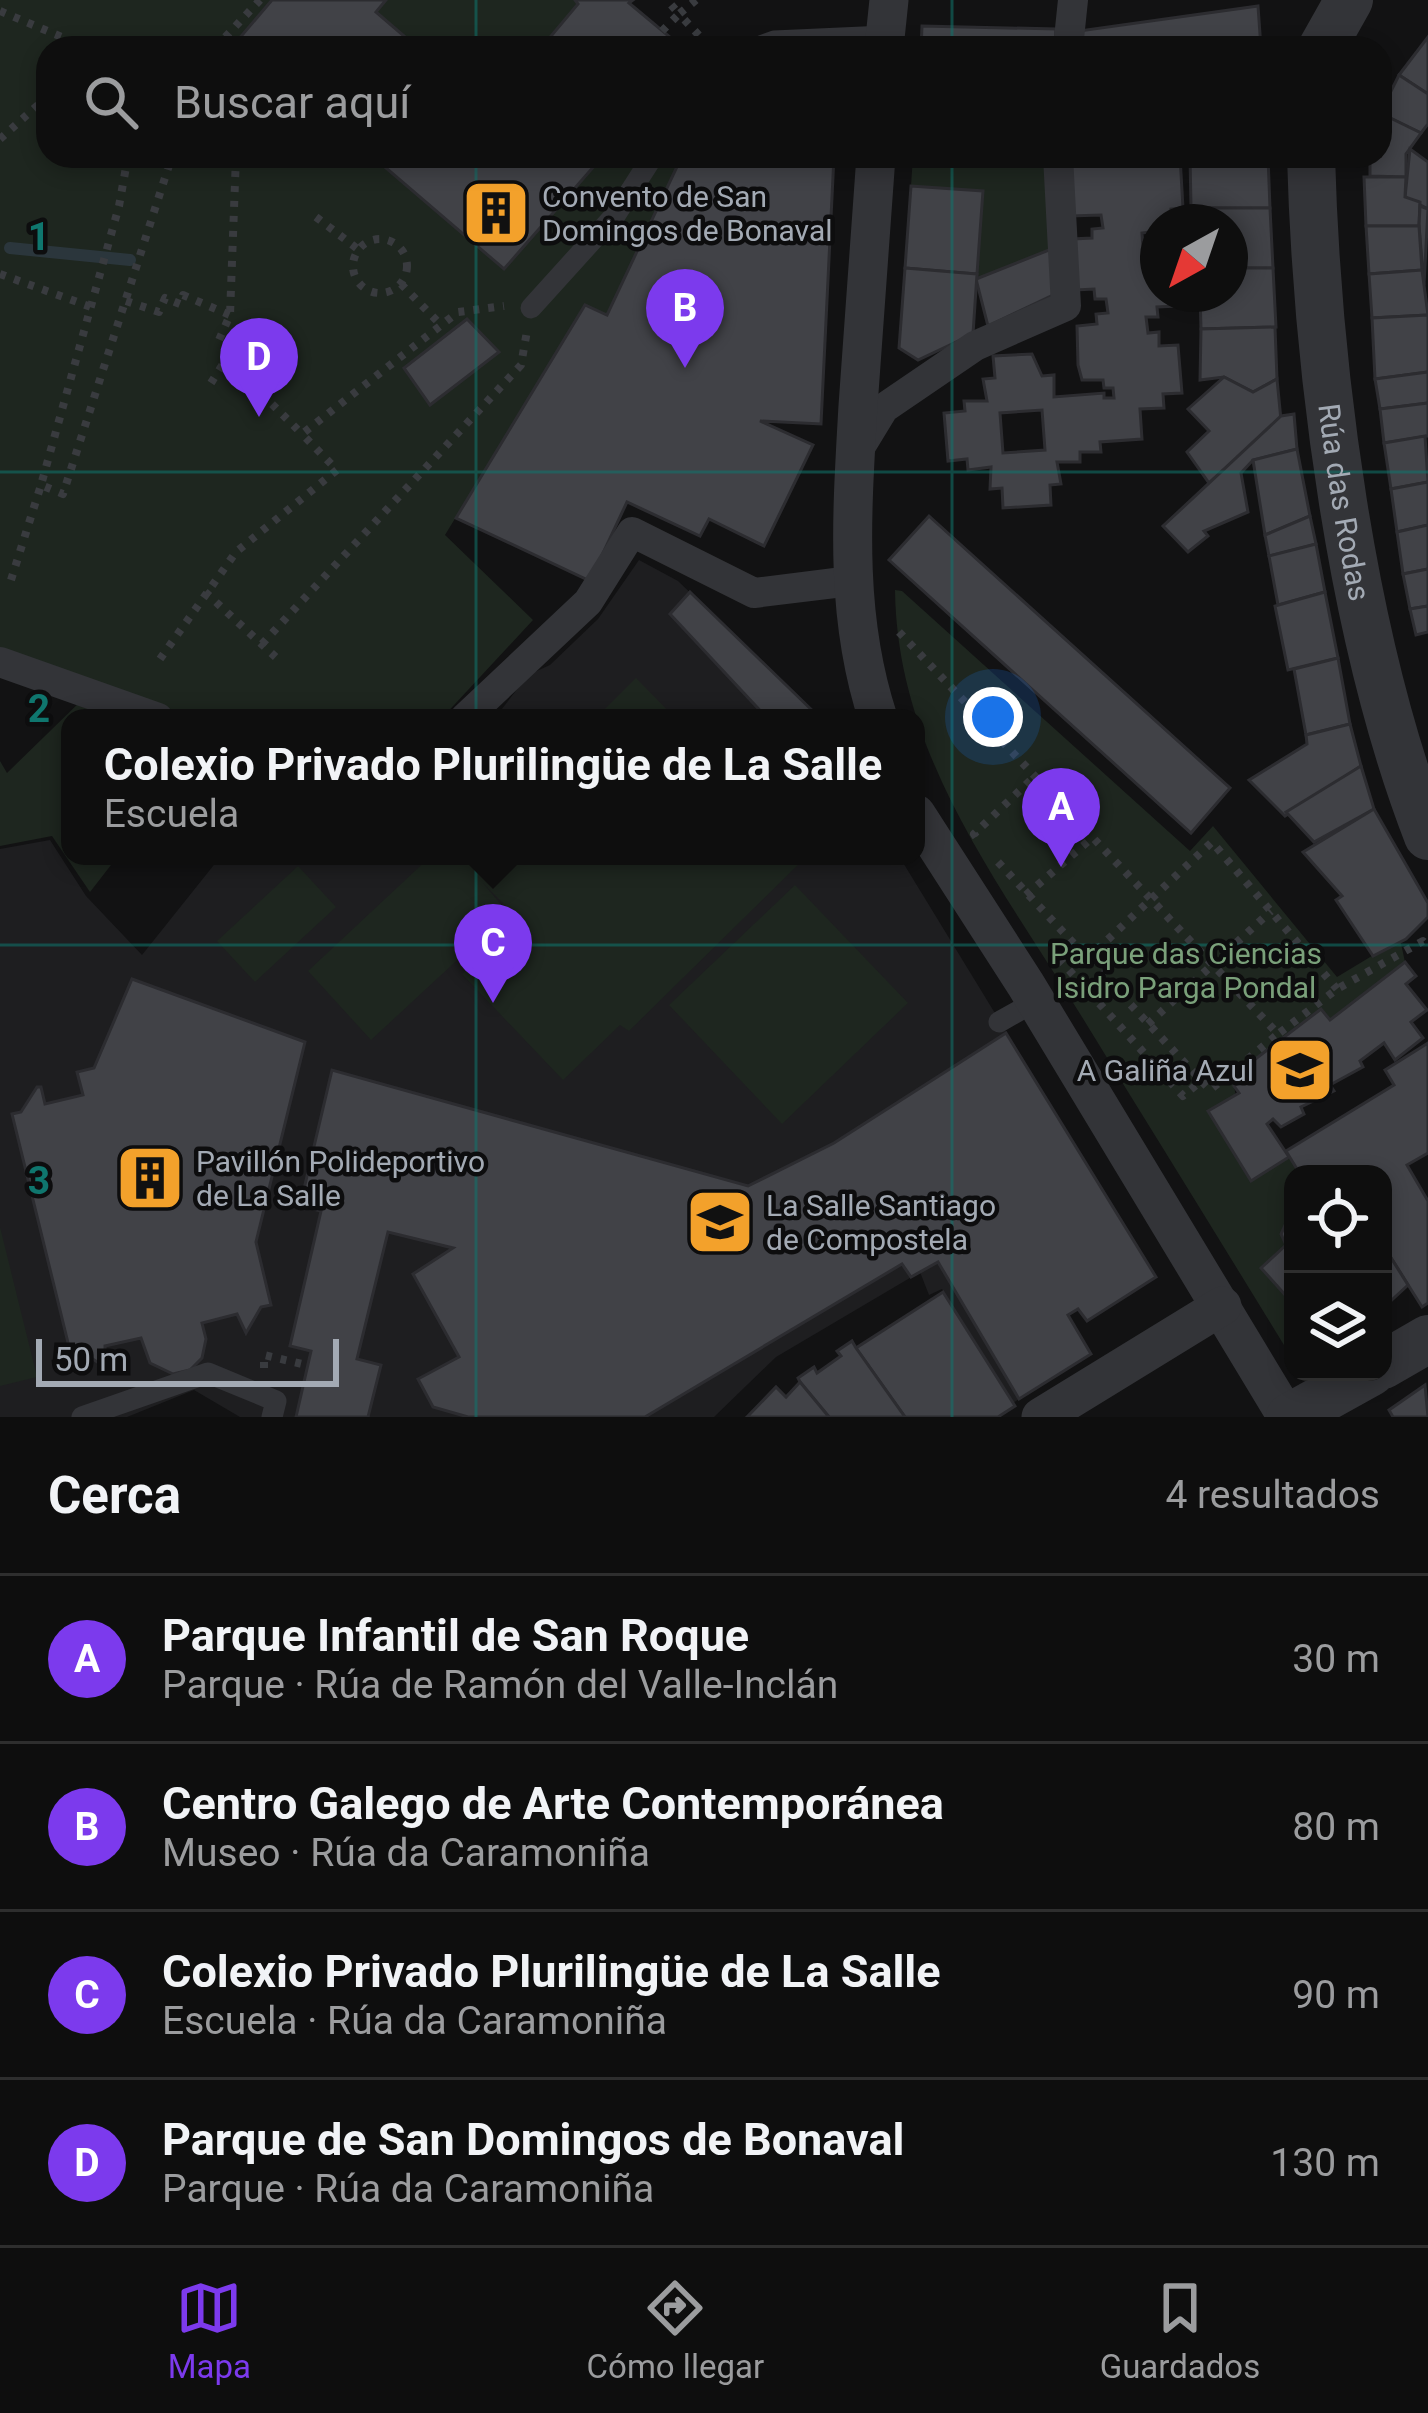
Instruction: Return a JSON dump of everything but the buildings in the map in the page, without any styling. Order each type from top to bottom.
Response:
[{"type":"street","points":[[1069,36],[1073,0]]},
{"type":"street","points":[[1329,36],[1349,0]]},
{"type":"street","points":[[875,168],[853,460],[851,581],[865,676],[875,709]]},
{"type":"street","points":[[853,460],[884,407],[975,346],[1066,306],[1059,168]]},
{"type":"street","name":"Rúa das Rodas","points":[[1312,168],[1325,340],[1358,574],[1394,740],[1428,836]]},
{"type":"street","points":[[475,709],[588,602],[632,532],[754,592],[851,581]]},
{"type":"street","points":[[0,662],[133,709]]},
{"type":"street","points":[[925,828],[1036,1001],[1288,1417],[1354,1381]]},
{"type":"street","points":[[1041,1417],[1222,1306]]},
{"type":"street","points":[[1392,1360],[1428,1339]]},
{"type":"lane","points":[[817,36],[886,28]]},
{"type":"lane","points":[[531,308],[616,214],[645,168]]},
{"type":"lane","points":[[863,709],[865,676]]},
{"type":"lane","points":[[925,848],[963,886]]},
{"type":"lane","points":[[999,1022],[1036,1001]]},
{"type":"lane","points":[[82,1417],[208,1373],[276,1401],[272,1417]]},
{"type":"path","points":[[226,36],[260,0]]},
{"type":"path","points":[[667,0],[700,36]]},
{"type":"path","points":[[662,31],[696,0]]},
{"type":"path","points":[[0,11],[59,36]]},
{"type":"path","points":[[0,139],[36,107]]},
{"type":"path","points":[[11,580],[91,307],[125,168]]},
{"type":"path","points":[[41,485],[63,494],[168,168]]},
{"type":"path","points":[[160,659],[236,552],[337,470],[228,356],[219,340],[230,315],[236,168]]},
{"type":"path","points":[[316,217],[359,250]]},
{"type":"path","points":[[374,240],[393,243],[406,257],[400,284],[387,293],[364,287],[354,274],[359,250],[374,240]]},
{"type":"path","points":[[1,276],[91,307]]},
{"type":"path","points":[[400,284],[440,323]]},
{"type":"path","points":[[126,301],[159,312],[165,298],[180,304],[183,295],[230,315]]},
{"type":"path","points":[[262,644],[521,365],[531,308],[490,304],[458,312],[302,434]]},
{"type":"path","points":[[211,383],[228,356]]},
{"type":"path","points":[[205,592],[281,662]]},
{"type":"path","points":[[885,618],[1278,1034]]},
{"type":"path","points":[[1034,776],[974,834],[1085,960],[1210,1090],[1337,989],[1423,941],[1428,947]]},
{"type":"path","points":[[1026,895],[1092,838]]},
{"type":"path","points":[[1085,960],[1212,842],[1337,989]]},
{"type":"path","points":[[1148,1024],[1271,911]]},
{"type":"path","points":[[1063,964],[1183,1096],[1201,1081]]},
{"type":"shaded area","points":[[639,560],[678,581],[811,709],[502,709],[528,675],[550,665],[598,619]]},
{"type":"shaded area","points":[[50,840],[61,865],[66,865],[86,896],[142,955],[214,865],[904,865],[1156,1277],[1087,1321],[1078,1309],[1069,1314],[1091,1354],[1013,1403],[942,1289],[929,1295],[920,1272],[776,1357],[714,1417],[240,1417],[194,1390],[127,1417],[0,1417],[0,849]]},
{"type":"green space","points":[[0,0],[272,0],[241,36],[36,36],[36,168],[682,168],[607,315],[585,305],[445,535],[533,620],[450,709],[161,709],[0,649]]},
{"type":"green space","points":[[386,0],[574,0],[578,4],[551,36],[404,36],[376,12]]},
{"type":"green space","points":[[912,168],[1047,168],[1054,248],[976,279],[983,191],[911,186]]},
{"type":"green space","name":"Parque das Ciencias Isidro Parga Pondal","points":[[895,590],[902,591],[1190,851],[1213,826],[1337,977],[1400,939],[1405,962],[1330,1020],[1321,1009],[1238,1073],[1242,1080],[1234,1086],[1251,1180],[1289,1157],[1294,1165],[1284,1165],[1284,1247],[1261,1268],[1284,1293],[1284,1345],[986,865],[933,761],[925,739],[925,709],[913,707],[900,650]]},
{"type":"green space","points":[[636,678],[666,709],[605,709]]},
{"type":"green space","points":[[84,698],[110,709],[73,709]]},
{"type":"green space","points":[[61,720],[61,849],[52,836],[0,846],[0,761],[7,773]]},
{"type":"green space","points":[[72,865],[111,865],[90,892]]},
{"type":"green space","points":[[421,865],[798,865],[629,1031],[620,1025],[563,1080],[462,974],[519,919],[483,883],[508,913],[371,1040],[308,971]]},
{"type":"green space","points":[[298,866],[336,907],[255,982],[217,941]]},
{"type":"green space","points":[[795,885],[908,1003],[782,1124],[669,1005]]},
{"type":"green space","points":[[0,1227],[37,1377],[0,1386]]},
{"type":"waterway","points":[[10,248],[130,260]]},
{"type":"place","name":"Convento de San Domingos de Bonaval","points":[[496,213]]},
{"type":"place","name":"Centro Galego de Arte Contemporánea","points":[[685,368]]},
{"type":"place","name":"Parque de San Domingos de Bonaval","points":[[259,417]]},
{"type":"place","name":"Parque Infantil de San Roque","points":[[1061,867]]},
{"type":"place","name":"Colexio Privado Plurilingüe de La Salle","points":[[493,1003]]},
{"type":"place","name":"A Galiña Azul","points":[[1300,1070]]},
{"type":"place","name":"Pavillón Polideportivo de La Salle","points":[[150,1178]]},
{"type":"place","name":"La Salle Santiago de Compostela","points":[[720,1222]]}]
